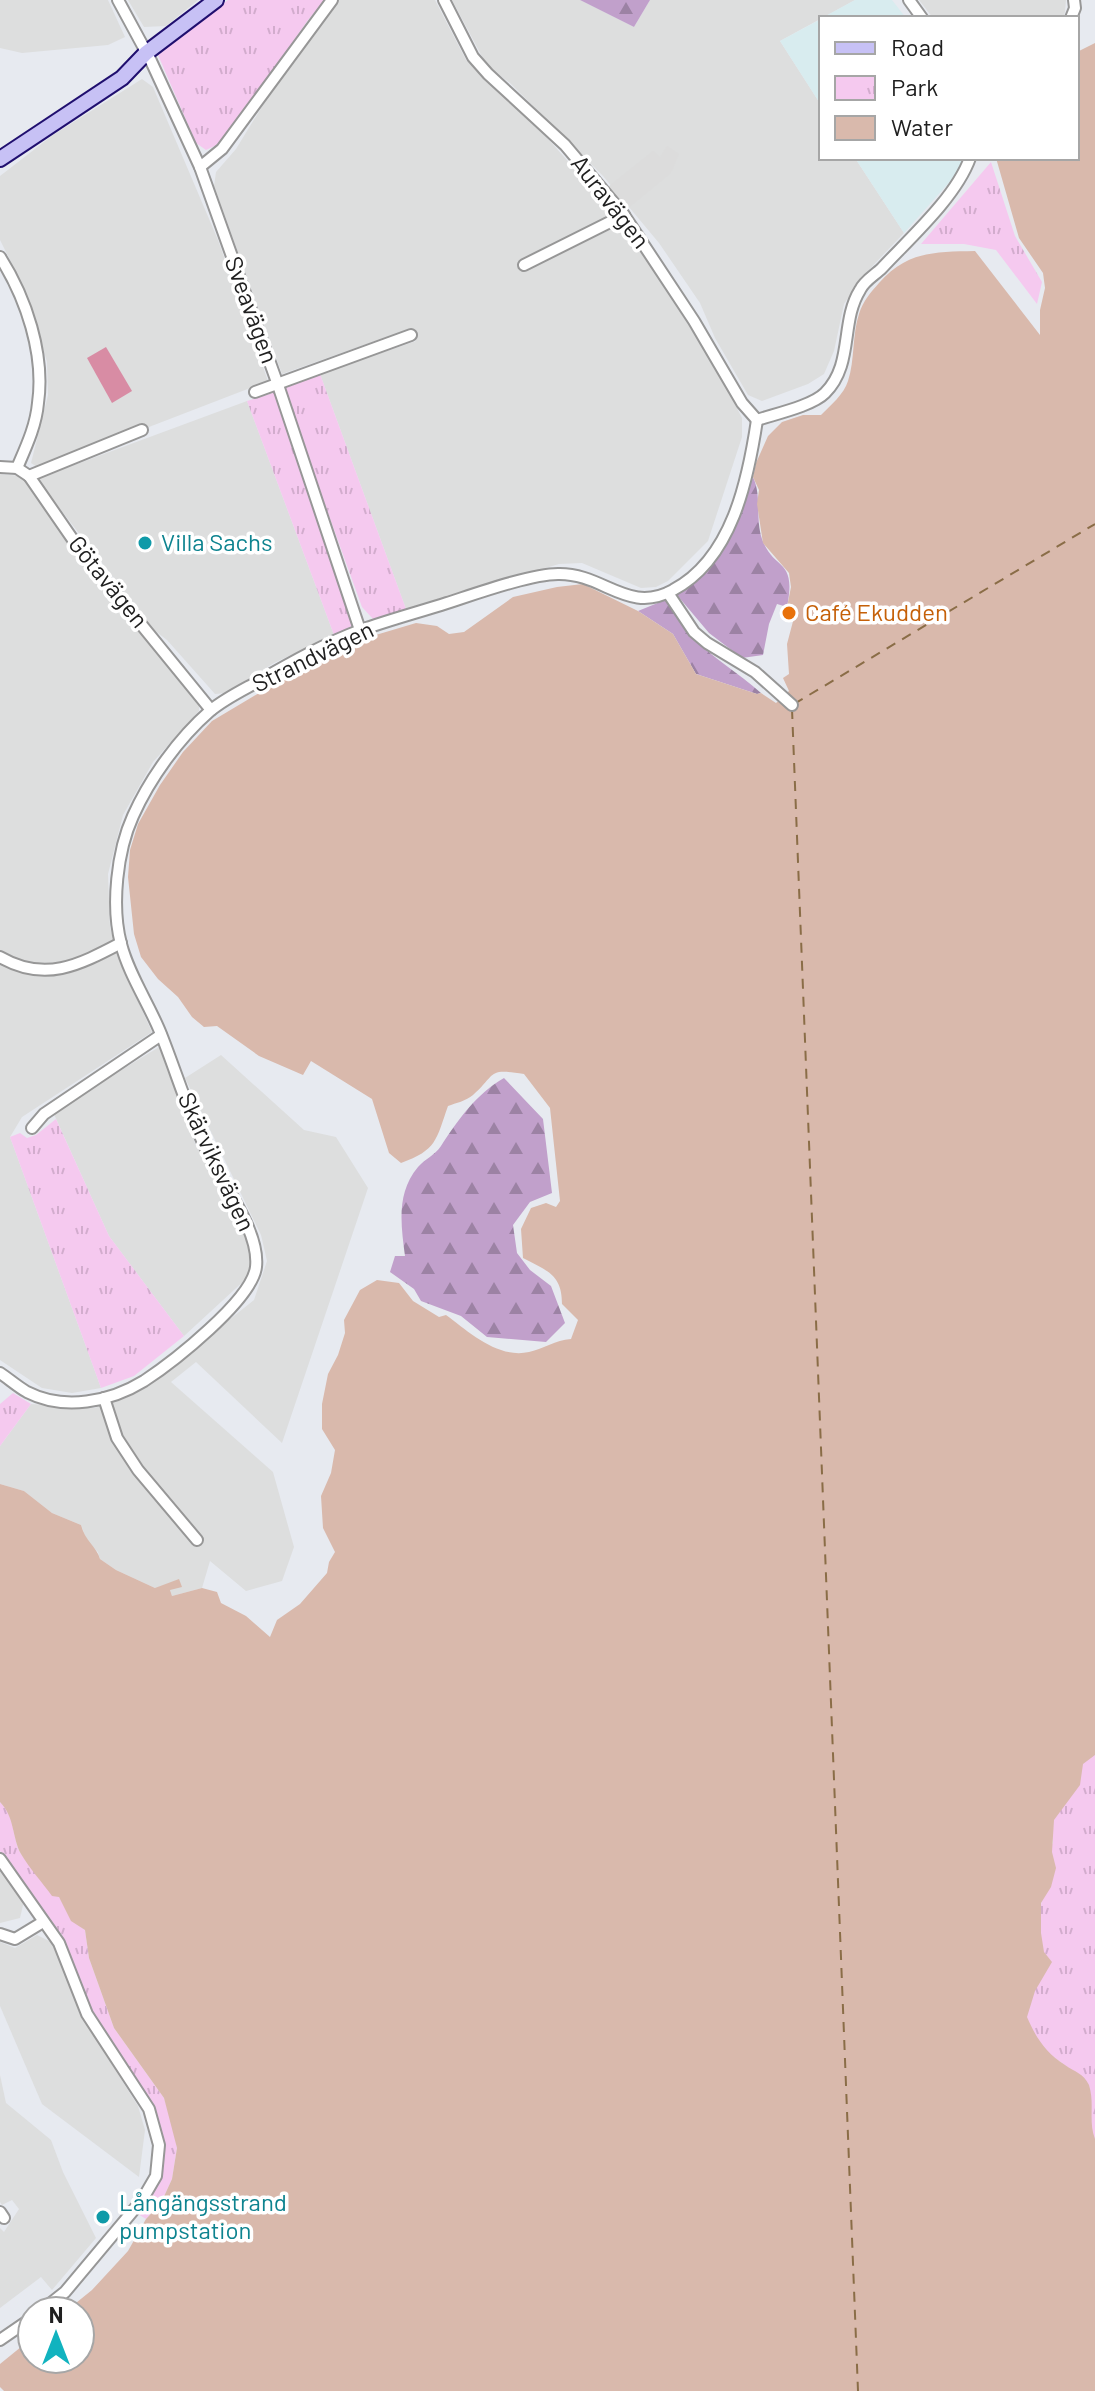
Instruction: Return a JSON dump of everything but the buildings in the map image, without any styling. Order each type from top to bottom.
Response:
[{"type":"street","name":"Sveavägen","points":[[118,0],[200,167],[278,385],[360,630]]},
{"type":"street","points":[[0,159],[122,78],[146,53],[216,0]]},
{"type":"street","points":[[200,167],[222,149],[332,0]]},
{"type":"street","name":"Auravägen","points":[[444,0],[454,23],[481,66],[565,145],[624,215],[686,309],[742,403],[757,420]]},
{"type":"street","points":[[792,705],[755,672],[694,632],[668,593],[702,568],[721,540],[738,505],[757,420],[819,399],[828,391],[842,370],[853,306],[860,288],[926,222],[952,189],[969,160]]},
{"type":"street","points":[[524,265],[624,215]]},
{"type":"street","points":[[0,257],[18,286],[38,358],[39,402],[32,431],[17,468],[0,467]]},
{"type":"street","points":[[255,392],[411,335]]},
{"type":"street","points":[[29,476],[142,430]]},
{"type":"street","name":"Götavägen","points":[[17,468],[29,476],[78,547],[211,710]]},
{"type":"street","name":"Strandvägen","points":[[121,943],[117,869],[133,815],[174,749],[211,710],[294,660],[360,630],[551,574],[587,576],[642,600],[668,593]]},
{"type":"street","points":[[0,957],[16,966],[35,970],[65,969],[121,943]]},
{"type":"street","name":"Skärviksvägen","points":[[0,1373],[29,1393],[56,1401],[77,1403],[104,1398],[131,1388],[153,1375],[235,1306],[251,1284],[257,1264],[252,1236],[207,1152],[121,943]]},
{"type":"street","points":[[32,1128],[44,1114],[161,1035]]},
{"type":"street","points":[[104,1398],[117,1438],[131,1460],[197,1540]]},
{"type":"street","points":[[0,1859],[59,1943],[97,2033],[149,2109],[159,2145],[156,2176],[142,2200],[61,2295]]},
{"type":"street","points":[[0,1934],[15,1939],[43,1922]]},
{"type":"shaded area","points":[[0,0],[108,0],[125,37],[108,45],[22,53],[0,48]]},
{"type":"shaded area","points":[[128,0],[198,0],[166,26],[144,27]]},
{"type":"shaded area","points":[[338,0],[435,0],[466,60],[549,140],[615,214],[519,264],[522,270],[623,224],[723,381],[742,418],[742,437],[708,541],[668,581],[656,587],[641,588],[582,563],[559,564],[406,609],[320,374],[416,341],[412,328],[282,374],[214,186],[216,172],[236,149],[274,87]]},
{"type":"shaded area","points":[[452,0],[580,0],[634,27],[650,0],[855,0],[826,16],[819,16],[819,20],[780,41],[819,102],[819,160],[856,160],[904,233],[863,276],[844,304],[834,351],[824,374],[808,384],[762,401],[748,395],[715,338],[700,303],[659,243],[603,176],[510,83],[487,66]]},
{"type":"shaded area","points":[[855,0],[892,0],[904,16],[826,16]]},
{"type":"shaded area","points":[[919,0],[1066,0],[1064,16],[931,16]]},
{"type":"shaded area","points":[[819,20],[819,102],[780,41]]},
{"type":"shaded area","points":[[142,79],[153,87],[218,240],[268,381],[40,469],[31,463],[48,395],[47,362],[27,294],[0,240],[0,176],[53,135]]},
{"type":"shaded area","points":[[667,146],[679,154],[671,173],[627,209],[608,187],[653,151],[660,157]]},
{"type":"shaded area","points":[[856,160],[963,160],[962,168],[904,233]]},
{"type":"shaded area","points":[[106,347],[132,391],[112,403],[87,358]]},
{"type":"shaded area","points":[[247,401],[334,635],[274,663],[226,693],[215,694],[167,640],[154,630],[39,478]]},
{"type":"shaded area","points":[[0,474],[21,476],[73,549],[199,702],[199,711],[153,762],[123,815],[108,874],[110,927],[120,962],[152,1032],[22,1117],[10,1137],[101,1388],[72,1393],[42,1388],[0,1360]]},
{"type":"shaded area","points":[[159,1047],[196,1146],[250,1236],[254,1265],[247,1278],[184,1336],[109,1236],[53,1112]]},
{"type":"shaded area","points":[[221,1055],[304,1130],[336,1137],[368,1188],[282,1443],[196,1362],[171,1382],[273,1472],[294,1547],[282,1581],[246,1591],[210,1561],[202,1588],[172,1596],[170,1590],[155,1588],[100,1559],[98,1552],[88,1543],[81,1525],[52,1513],[24,1491],[0,1484],[0,1446],[31,1404],[95,1408],[160,1375],[254,1300],[267,1261],[261,1235],[185,1078]]},
{"type":"shaded area","points":[[0,1867],[24,1901],[20,1918],[0,1923]]},
{"type":"shaded area","points":[[37,1935],[53,1943],[80,2014],[138,2106],[145,2130],[139,2177],[42,2104],[0,2006],[0,1942],[15,1948]]},
{"type":"shaded area","points":[[0,2075],[6,2103],[51,2140],[63,2172],[96,2238],[52,2290],[41,2277],[0,2308],[0,2228],[4,2232],[19,2209],[12,2200],[2,2205]]},
{"type":"green space","points":[[228,0],[325,0],[223,142],[206,150],[196,143],[158,55]]},
{"type":"green space","points":[[580,0],[650,0],[634,27]]},
{"type":"green space","points":[[991,162],[1015,236],[1042,282],[1037,304],[996,250],[964,244],[921,244]]},
{"type":"green space","points":[[320,374],[406,609],[373,619],[362,607],[282,386]]},
{"type":"green space","points":[[276,392],[352,612],[352,626],[334,635],[247,401]]},
{"type":"green space","points":[[753,477],[762,539],[772,557],[787,572],[789,591],[787,607],[777,604],[769,624],[763,655],[742,658],[709,633],[677,595],[709,567],[734,528]]},
{"type":"green space","points":[[665,600],[700,644],[761,693],[696,674],[673,634],[638,611]]},
{"type":"green space","points":[[504,1078],[543,1119],[552,1193],[530,1202],[513,1225],[517,1253],[530,1270],[551,1286],[565,1323],[546,1342],[487,1337],[461,1316],[421,1301],[414,1289],[390,1272],[395,1256],[405,1256],[402,1210],[411,1177],[439,1149],[476,1100]]},
{"type":"green space","points":[[56,1119],[109,1236],[184,1336],[134,1376],[101,1388],[10,1137],[20,1133],[27,1138],[36,1135]]},
{"type":"green space","points":[[13,1393],[31,1404],[0,1446],[0,1404]]},
{"type":"green space","points":[[1095,1752],[1095,2162],[1062,2063],[1044,2051],[1041,2044],[1032,2041],[1023,2004],[1043,1952],[1036,1938],[1050,1846],[1053,1843],[1051,1824],[1081,1763]]},
{"type":"green space","points":[[0,1802],[9,1814],[21,1854],[55,1891],[72,1919],[85,1930],[89,1958],[114,2028],[164,2098],[177,2148],[172,2179],[161,2203],[146,2219],[138,2214],[155,2186],[164,2162],[156,2111],[107,2040],[86,1999],[62,1935],[0,1851]]},
{"type":"water","points":[[1095,43],[1095,1755],[1083,1764],[1080,1785],[1054,1820],[1052,1852],[1056,1868],[1051,1887],[1041,1903],[1044,1952],[1052,1962],[1035,1991],[1027,2017],[1047,2050],[1084,2078],[1091,2092],[1095,2139],[1095,2391],[4,2391],[0,2387],[0,2364],[16,2351],[16,2375],[96,2375],[96,2295],[86,2295],[128,2251],[146,2219],[161,2203],[172,2179],[177,2148],[164,2098],[114,2028],[89,1958],[85,1930],[71,1921],[59,1897],[52,1896],[25,1860],[18,1848],[8,1814],[0,1802],[0,1484],[24,1491],[52,1513],[81,1525],[100,1559],[116,1570],[155,1588],[179,1579],[182,1587],[170,1590],[172,1596],[202,1588],[217,1592],[221,1603],[246,1616],[270,1637],[277,1620],[300,1604],[327,1573],[335,1552],[323,1528],[321,1496],[331,1473],[335,1450],[322,1429],[322,1404],[328,1374],[345,1333],[344,1320],[360,1290],[377,1280],[399,1283],[413,1301],[439,1317],[446,1315],[474,1336],[506,1352],[534,1351],[571,1339],[578,1320],[562,1304],[559,1286],[552,1275],[523,1258],[521,1229],[531,1208],[546,1203],[556,1207],[560,1201],[550,1108],[524,1074],[497,1072],[470,1097],[448,1106],[434,1142],[422,1153],[401,1163],[389,1153],[372,1099],[311,1061],[303,1075],[259,1056],[217,1026],[204,1027],[158,979],[141,957],[134,934],[128,877],[130,850],[138,824],[183,752],[212,721],[313,661],[369,637],[416,623],[437,626],[449,634],[464,632],[513,597],[557,587],[583,584],[638,611],[673,634],[696,674],[761,693],[776,703],[789,691],[783,678],[789,674],[787,644],[796,610],[787,607],[791,587],[789,573],[763,543],[757,504],[759,490],[753,477],[768,436],[782,422],[803,415],[821,415],[840,395],[850,373],[857,322],[863,305],[890,272],[911,259],[934,253],[975,251],[1040,335],[1040,310],[1045,288],[1043,273],[1019,238],[997,160],[1079,160],[1079,51]]},
{"type":"ferry route","points":[[794,704],[1095,524]]},
{"type":"ferry route","points":[[792,709],[858,2391]]},
{"type":"place","name":"Villa Sachs","points":[[145,543]]},
{"type":"place","name":"Café Ekudden","points":[[789,613]]},
{"type":"place","name":"Långängsstrand pumpstation","points":[[103,2217]]}]
